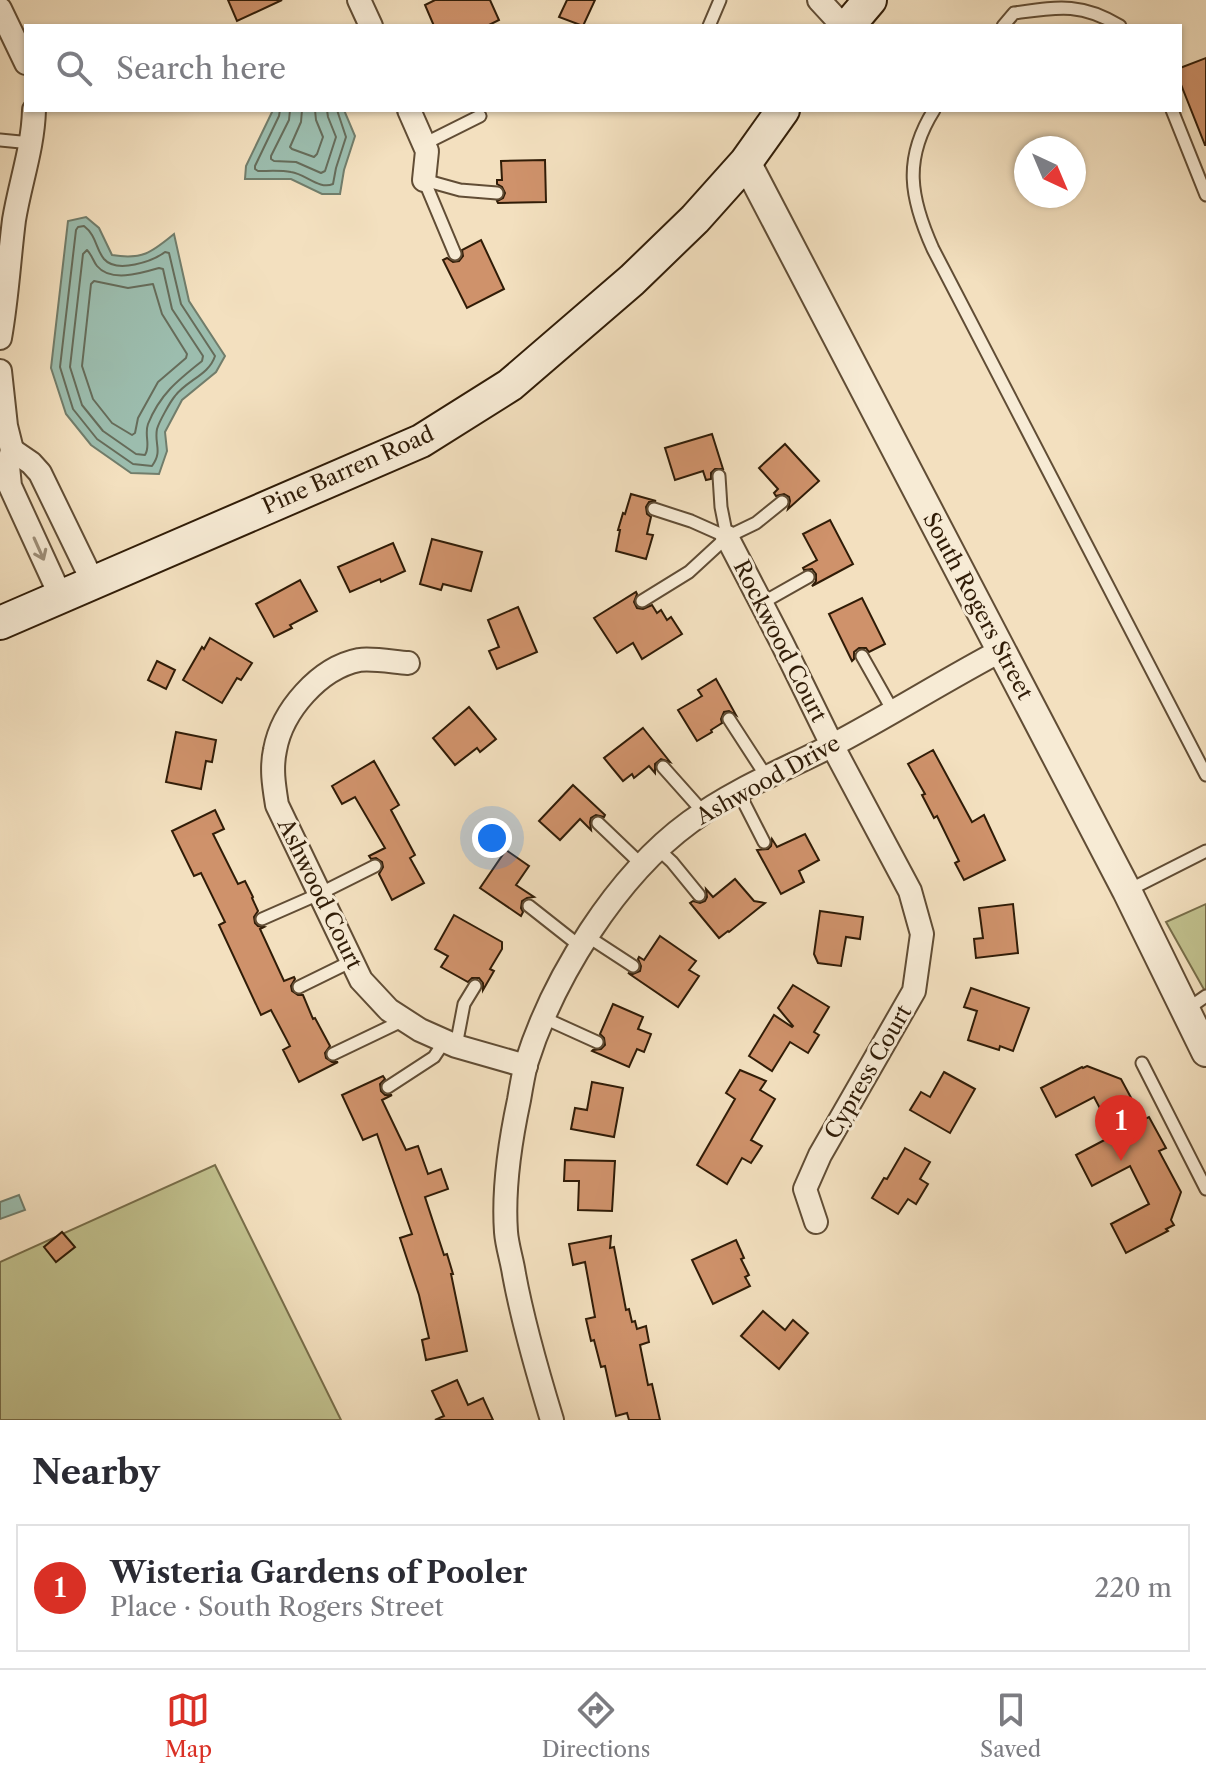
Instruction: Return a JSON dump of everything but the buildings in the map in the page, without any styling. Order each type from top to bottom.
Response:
[{"type":"main road","points":[[848,24],[870,0]]},
{"type":"main road","name":"Pine Barren Road","points":[[0,623],[421,441],[510,385],[632,280],[695,219],[746,162],[782,112]]},
{"type":"street","points":[[359,0],[370,24]]},
{"type":"street","points":[[819,0],[844,24]]},
{"type":"street","points":[[0,9],[24,59]]},
{"type":"street","points":[[0,338],[7,217],[31,143],[34,112]]},
{"type":"street","points":[[410,112],[427,151],[424,180]]},
{"type":"street","name":"South Rogers Street","points":[[746,162],[1127,891],[1196,1003],[1206,1052]]},
{"type":"street","points":[[0,371],[12,450],[8,466],[10,486],[61,597]]},
{"type":"street","points":[[12,450],[40,473],[93,582]]},
{"type":"street","name":"Rockwood Court","points":[[727,537],[832,745]]},
{"type":"street","name":"Ashwood Drive","points":[[552,1420],[523,1321],[506,1233],[509,1163],[526,1066],[544,1018],[584,942],[611,902],[650,857],[688,823],[738,791],[832,745],[1002,650]]},
{"type":"street","name":"Ashwood Court","points":[[408,663],[360,660],[334,670],[313,684],[283,725],[275,748],[272,778],[277,805],[361,980],[389,1010],[450,1044],[526,1066]]},
{"type":"street","name":"Cypress Court","points":[[816,1222],[805,1189],[820,1155],[914,991],[922,934],[910,891],[832,745]]},
{"type":"lane","points":[[710,24],[720,0]]},
{"type":"lane","points":[[1005,24],[1025,0]]},
{"type":"lane","points":[[1014,13],[1069,7],[1089,11],[1117,24]]},
{"type":"lane","points":[[933,112],[922,131],[912,174],[921,223],[1206,775]]},
{"type":"lane","points":[[1173,112],[1206,195]]},
{"type":"lane","points":[[424,144],[480,116]]},
{"type":"lane","points":[[0,140],[31,143]]},
{"type":"lane","points":[[424,180],[460,190],[497,193]]},
{"type":"lane","points":[[424,180],[455,254]]},
{"type":"lane","points":[[719,476],[727,537]]},
{"type":"lane","points":[[642,601],[689,572],[727,537],[756,523],[782,502]]},
{"type":"lane","points":[[654,509],[727,537]]},
{"type":"lane","points":[[762,603],[808,577]]},
{"type":"lane","points":[[862,656],[893,711]]},
{"type":"lane","points":[[729,719],[766,776]]},
{"type":"lane","points":[[663,767],[704,813]]},
{"type":"lane","points":[[738,791],[764,842]]},
{"type":"lane","points":[[598,823],[650,857],[672,862],[699,895]]},
{"type":"lane","points":[[1127,891],[1206,851]]},
{"type":"lane","points":[[262,919],[375,866]]},
{"type":"lane","points":[[529,906],[584,942],[633,966]]},
{"type":"lane","points":[[299,987],[352,961]]},
{"type":"lane","points":[[388,1087],[450,1044],[464,1004],[475,986]]},
{"type":"lane","points":[[544,1018],[597,1042]]},
{"type":"lane","points":[[333,1054],[405,1020]]},
{"type":"lane","points":[[1142,1063],[1206,1189]]},
{"type":"green space","points":[[1206,904],[1206,993],[1166,922]]},
{"type":"green space","points":[[215,1165],[341,1420],[0,1420],[0,1262]]},
{"type":"water","points":[[272,112],[345,112],[355,136],[340,194],[322,194],[291,179],[245,179],[246,166]]},
{"type":"water","points":[[86,217],[99,228],[112,255],[146,254],[174,234],[189,301],[225,356],[216,372],[182,400],[165,432],[167,451],[159,474],[131,473],[91,445],[66,414],[51,368],[68,221]]},
{"type":"water","points":[[19,1195],[25,1210],[0,1219],[0,1202]]},
{"type":"place","name":"Wisteria Gardens of Pooler","points":[[1121,1161]]}]
